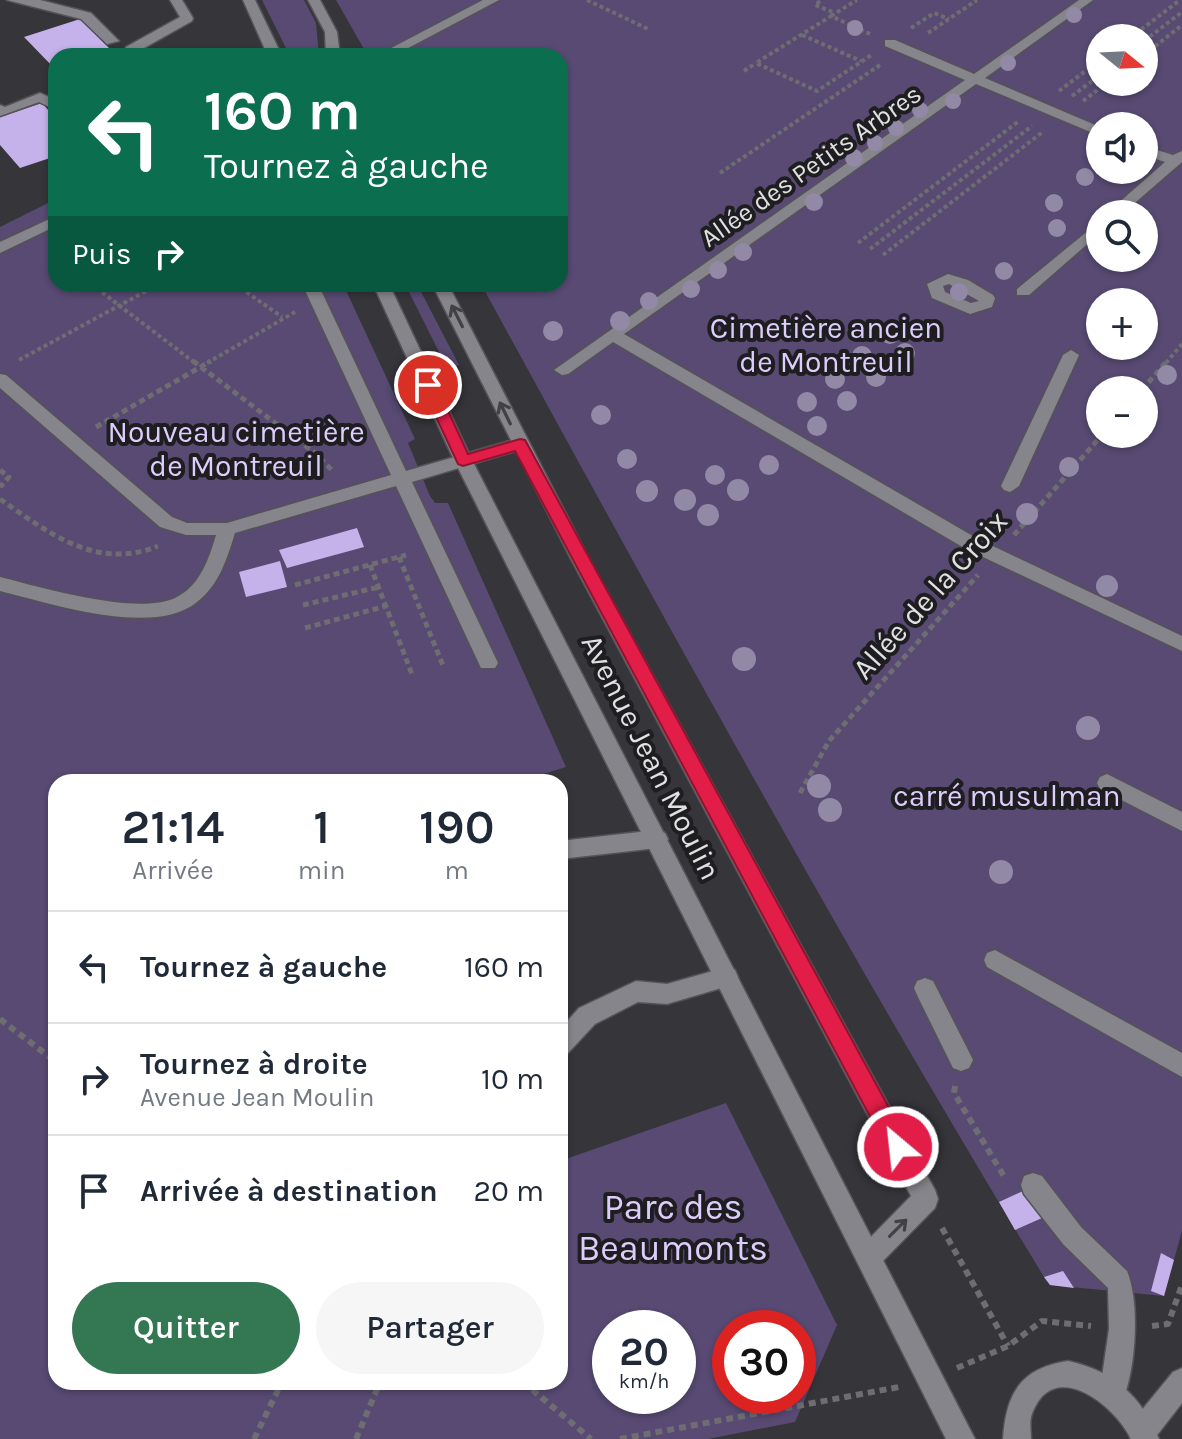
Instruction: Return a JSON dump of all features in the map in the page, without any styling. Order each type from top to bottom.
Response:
[{"type":"main road","points":[[13,0],[86,16],[112,41]]},
{"type":"main road","points":[[134,48],[187,18],[176,0]]},
{"type":"main road","points":[[249,0],[271,48]]},
{"type":"main road","points":[[314,0],[331,32],[332,48]]},
{"type":"main road","points":[[399,48],[493,0]]},
{"type":"main road","name":"Allée des Petits Arbres","points":[[562,370],[1087,0]]},
{"type":"main road","points":[[890,43],[1086,126]]},
{"type":"main road","points":[[0,109],[3,113],[40,97],[48,102]]},
{"type":"main road","points":[[1158,153],[1178,158]]},
{"type":"main road","points":[[1129,200],[1178,158]]},
{"type":"main road","points":[[0,248],[48,224]]},
{"type":"main road","points":[[1023,292],[1086,237]]},
{"type":"main road","points":[[314,292],[488,663]]},
{"type":"main road","name":"Avenue Jean Moulin","points":[[385,292],[463,460],[961,1439]]},
{"type":"main road","name":"Avenue Jean Moulin","points":[[444,292],[520,444],[926,1199]]},
{"type":"main road","points":[[613,335],[995,556],[1182,644]]},
{"type":"main road","points":[[1010,486],[1071,355]]},
{"type":"main road","points":[[0,379],[166,522],[186,529],[227,529],[520,444]]},
{"type":"main road","points":[[0,584],[58,598],[141,611],[179,605],[203,586],[218,558],[227,529]]},
{"type":"main road","points":[[1107,783],[1182,822]]},
{"type":"main road","points":[[568,849],[657,839]]},
{"type":"main road","points":[[995,960],[1182,1066]]},
{"type":"main road","points":[[568,1036],[587,1016],[636,991],[667,994],[727,977]]},
{"type":"main road","points":[[925,988],[961,1060]]},
{"type":"main road","points":[[1033,1185],[1048,1209],[1118,1286],[1122,1329],[1113,1390]]},
{"type":"main road","points":[[869,1257],[926,1199]]},
{"type":"main road","points":[[1017,1439],[1018,1411],[1033,1387],[1057,1374],[1085,1376],[1113,1390],[1131,1409],[1143,1435],[1182,1381]]},
{"type":"path","points":[[587,0],[650,30]]},
{"type":"path","points":[[820,0],[815,5],[836,13]]},
{"type":"path","points":[[744,71],[857,0]]},
{"type":"path","points":[[720,173],[977,0]]},
{"type":"path","points":[[1148,24],[1180,0]]},
{"type":"path","points":[[1158,30],[1182,12]]},
{"type":"path","points":[[756,63],[817,91],[934,13],[949,19]]},
{"type":"path","points":[[831,16],[890,43]]},
{"type":"path","points":[[1158,44],[1182,25]]},
{"type":"path","points":[[802,35],[862,61]]},
{"type":"path","points":[[883,255],[1051,111],[1086,75]]},
{"type":"path","points":[[870,249],[1086,85]]},
{"type":"path","points":[[858,243],[1051,111],[1086,93]]},
{"type":"path","points":[[102,292],[315,453],[354,491]]},
{"type":"path","points":[[13,363],[144,292]]},
{"type":"path","points":[[246,292],[282,317]]},
{"type":"path","points":[[72,441],[282,317],[318,302]]},
{"type":"path","points":[[1154,376],[1182,344]]},
{"type":"path","name":"Allée de la Croix","points":[[800,793],[829,741],[1091,448]]},
{"type":"path","points":[[0,470],[9,477],[0,487]]},
{"type":"path","points":[[0,499],[55,537],[115,556],[150,551],[186,529]]},
{"type":"path","points":[[295,585],[410,554]]},
{"type":"path","points":[[399,557],[444,668]]},
{"type":"path","points":[[370,565],[413,677]]},
{"type":"path","points":[[303,605],[379,587]]},
{"type":"path","points":[[305,628],[386,606]]},
{"type":"path","points":[[0,1019],[48,1056]]},
{"type":"path","points":[[961,1060],[954,1093],[1003,1177],[1033,1185]]},
{"type":"path","points":[[926,1199],[1008,1346]]},
{"type":"path","points":[[620,1439],[931,1380],[1008,1346],[1042,1321],[1122,1329],[1168,1324],[1182,1285]]},
{"type":"path","points":[[254,1439],[278,1390]]},
{"type":"path","points":[[356,1439],[377,1390]]},
{"type":"path","points":[[533,1390],[591,1439]]},
{"type":"green space","points":[[262,0],[304,0],[316,23],[318,48],[286,48]]},
{"type":"green space","name":"Cimetière ancien de Montreuil","points":[[336,0],[1182,0],[1182,1231],[1164,1296],[1050,1285],[970,1155],[827,908],[485,292],[568,292],[568,48],[363,48]]},
{"type":"green space","points":[[48,203],[48,292],[347,292],[415,439],[408,443],[430,496],[435,503],[448,503],[566,767],[544,774],[48,774],[48,1390],[568,1390],[568,1158],[726,1103],[837,1325],[816,1374],[816,1310],[712,1310],[712,1414],[798,1414],[795,1422],[708,1439],[0,1439],[0,227]]},
{"type":"green space","points":[[409,292],[421,292],[459,365],[447,368]]},
{"type":"building","points":[[80,19],[109,48],[48,48],[48,62],[24,37]]},
{"type":"building","points":[[42,103],[48,110],[48,159],[20,168],[0,145],[0,117]]},
{"type":"building","points":[[357,528],[364,547],[287,568],[279,550]]},
{"type":"building","points":[[280,561],[287,587],[246,597],[239,572]]},
{"type":"building","points":[[1025,1190],[1042,1218],[1015,1230],[999,1202]]},
{"type":"building","points":[[1161,1253],[1174,1260],[1164,1296],[1151,1291]]},
{"type":"building","points":[[1063,1271],[1074,1288],[1050,1285],[1044,1277]]},
{"type":"route","points":[[428,385],[463,460],[520,444],[898,1147]]},
{"type":"park label","name":"Nouveau cimetière de Montreuil","points":[[236,449]]},
{"type":"park label","name":"carré musulman","points":[[1007,796]]},
{"type":"park label","name":"Parc des Beaumonts","points":[[673,1228]]}]
